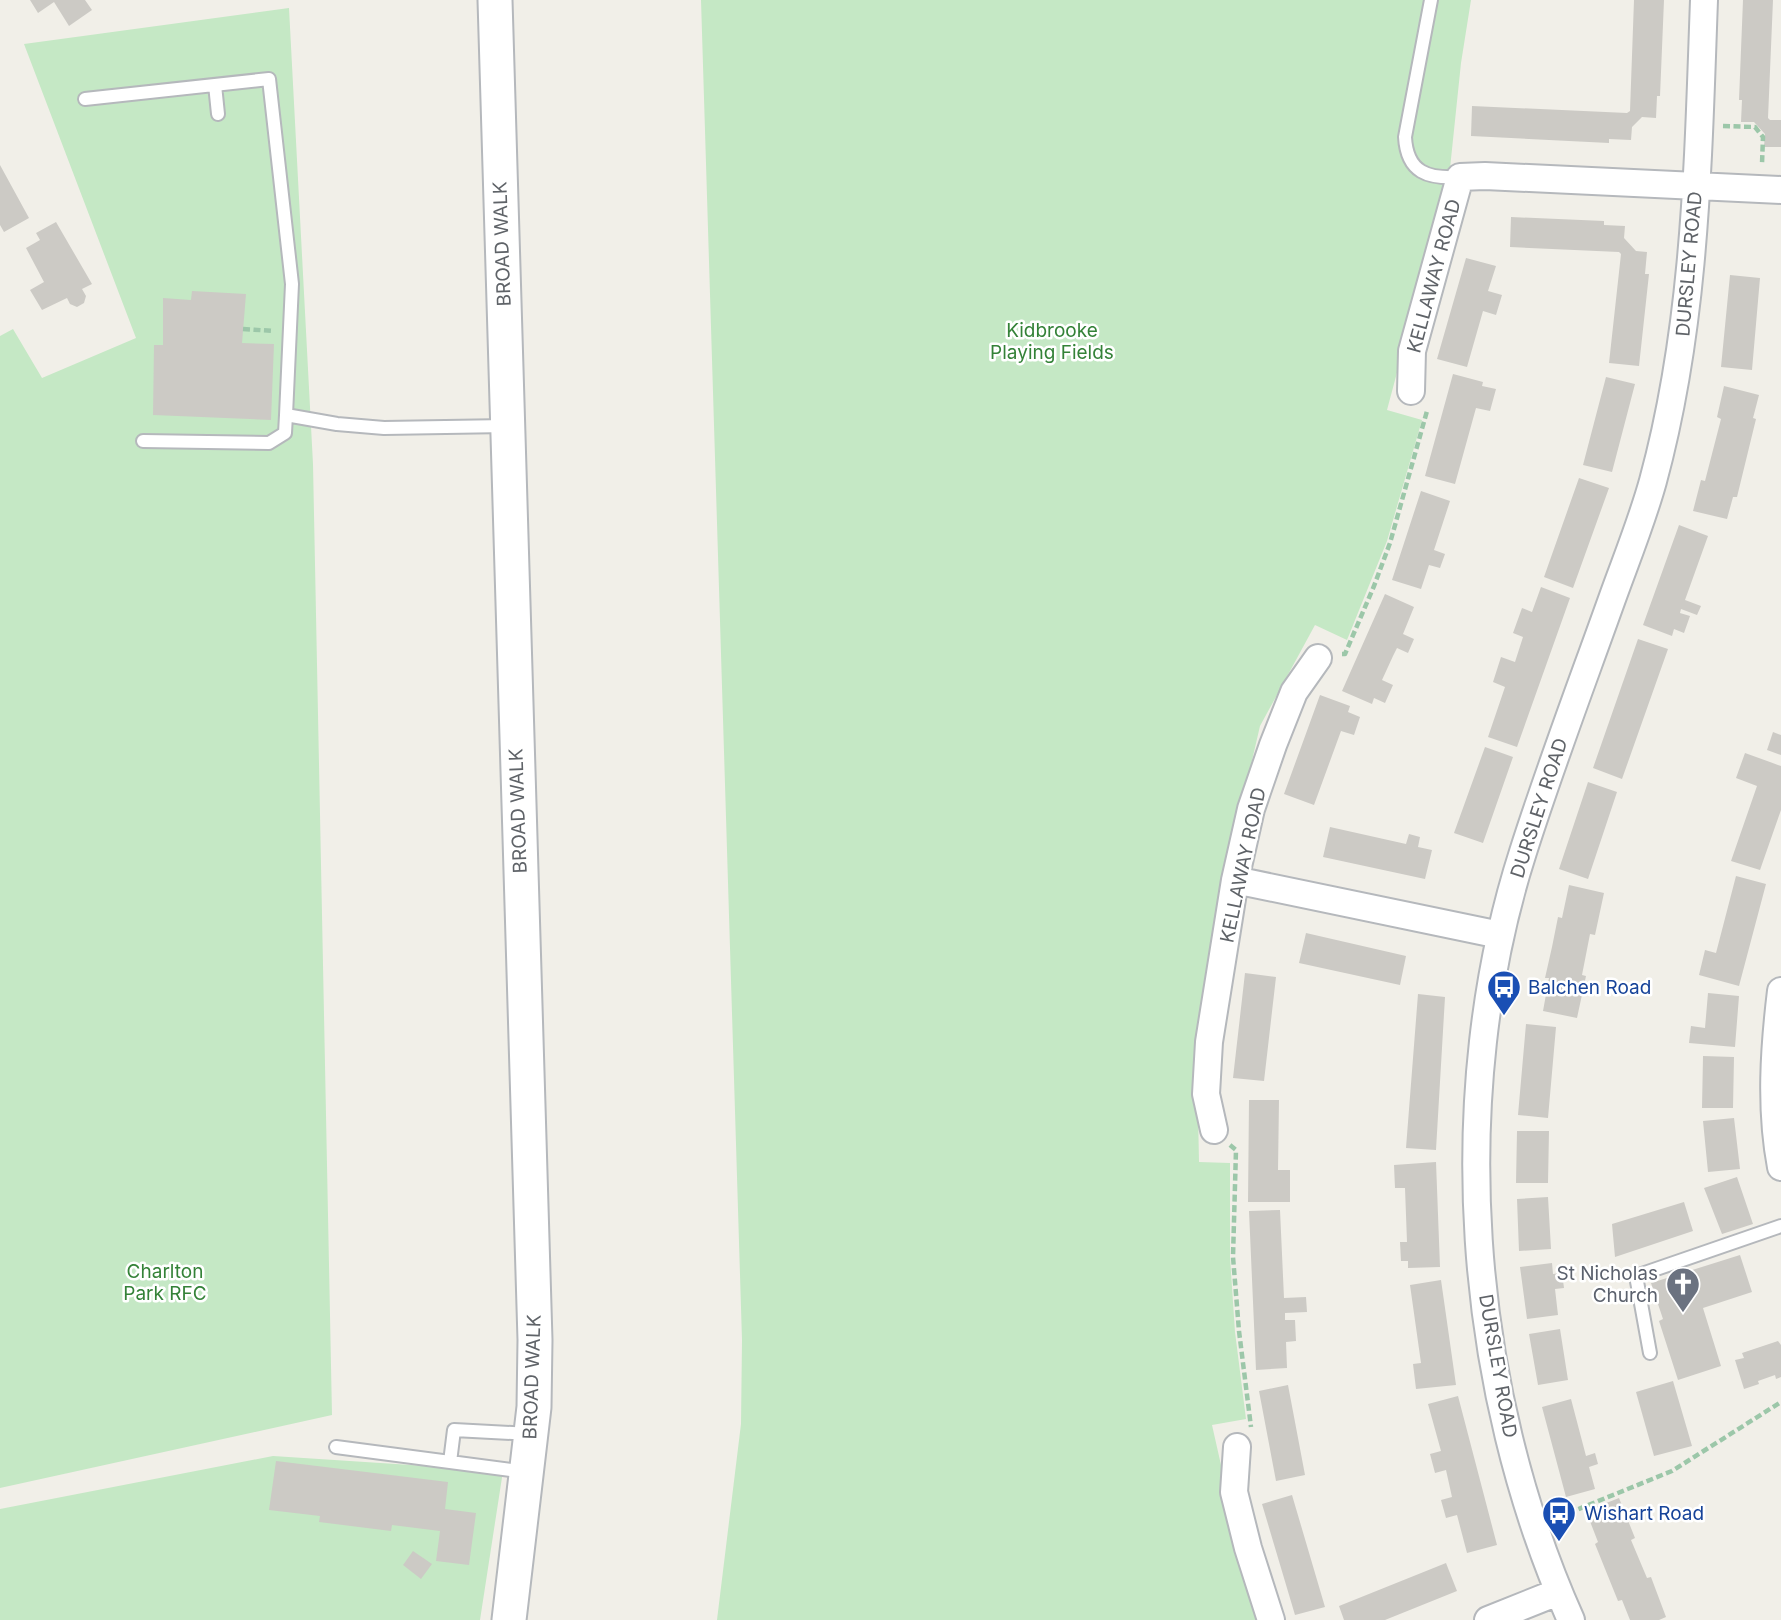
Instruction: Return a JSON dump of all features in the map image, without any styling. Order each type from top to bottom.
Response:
[{"type":"street","name":"BROAD WALK","points":[[495,0],[535,1340],[531,1434],[509,1620]]},
{"type":"street","name":"DURSLEY ROAD","points":[[1571,1620],[1534,1527],[1520,1481],[1496,1371],[1479,1250],[1479,1091],[1487,1013],[1500,935],[1522,854],[1652,484],[1671,408],[1685,329],[1695,234],[1704,0]]},
{"type":"street","name":"KELLAWAY ROAD","points":[[1411,391],[1412,351],[1460,177],[1771,190]]},
{"type":"street","name":"KELLAWAY ROAD","points":[[1214,1130],[1206,1094],[1209,1042],[1236,880],[1251,809],[1294,692],[1318,657]]},
{"type":"street","points":[[1236,880],[1500,935]]},
{"type":"street","points":[[1781,991],[1775,1053],[1774,1103],[1781,1167]]},
{"type":"street","points":[[1237,1447],[1234,1492],[1248,1548],[1271,1620]]},
{"type":"street","points":[[1488,1620],[1558,1592]]},
{"type":"lane","points":[[1431,0],[1405,137],[1406,152],[1420,172],[1434,177],[1460,177]]},
{"type":"lane","points":[[85,99],[269,79],[292,284],[285,433],[269,443],[143,442]]},
{"type":"lane","points":[[215,85],[218,114]]},
{"type":"lane","points":[[286,415],[337,424],[384,428],[507,426]]},
{"type":"lane","points":[[1650,1353],[1636,1276],[1781,1226]]},
{"type":"lane","points":[[450,1462],[454,1430],[531,1434]]},
{"type":"lane","points":[[336,1447],[527,1472]]},
{"type":"path","points":[[1699,125],[1755,127],[1763,138],[1771,190]]},
{"type":"path","points":[[243,329],[289,331]]},
{"type":"path","points":[[1318,657],[1345,654],[1390,543],[1428,412],[1411,391]]},
{"type":"path","points":[[1214,1130],[1236,1150],[1233,1257],[1239,1331],[1252,1429],[1237,1447]]},
{"type":"path","points":[[1534,1527],[1672,1471],[1781,1402]]},
{"type":"green space","name":"Kidbrooke Playing Fields","points":[[701,0],[1471,0],[1461,63],[1449,178],[1387,410],[1422,420],[1387,541],[1347,640],[1315,625],[1260,726],[1244,795],[1198,1113],[1199,1162],[1230,1163],[1230,1257],[1235,1332],[1246,1419],[1212,1425],[1237,1536],[1262,1620],[717,1620],[741,1424],[742,1340]]},
{"type":"green space","name":"Charlton Park RFC","points":[[289,8],[313,464],[332,1415],[0,1488],[0,336],[13,329],[42,378],[136,338],[24,44]]},
{"type":"green space","points":[[273,1456],[503,1471],[480,1620],[0,1620],[0,1509]]},
{"type":"building","points":[[30,0],[85,0],[92,10],[69,26],[54,2],[38,13]]},
{"type":"building","points":[[1634,0],[1664,0],[1660,96],[1657,96],[1656,118],[1642,117],[1632,127],[1631,140],[1609,139],[1609,143],[1471,136],[1472,106],[1630,111]]},
{"type":"building","points":[[1743,0],[1773,0],[1768,118],[1781,120],[1781,147],[1764,147],[1765,134],[1754,122],[1741,122],[1742,100],[1739,100]]},
{"type":"building","points":[[0,165],[29,218],[4,232],[0,225]]},
{"type":"building","points":[[1511,217],[1604,221],[1604,225],[1625,226],[1624,238],[1636,251],[1647,252],[1645,274],[1649,274],[1639,366],[1609,363],[1621,254],[1510,247]]},
{"type":"building","points":[[56,222],[92,284],[82,289],[86,296],[84,303],[77,307],[70,304],[67,298],[42,310],[30,290],[44,282],[26,248],[40,240],[36,233]]},
{"type":"building","points":[[1466,258],[1496,266],[1488,291],[1502,295],[1496,315],[1483,311],[1467,367],[1437,359]]},
{"type":"building","points":[[1730,275],[1760,278],[1752,370],[1721,367]]},
{"type":"building","points":[[192,291],[246,294],[242,343],[274,344],[271,420],[153,415],[154,345],[163,345],[163,298],[191,300]]},
{"type":"building","points":[[1453,374],[1483,382],[1482,386],[1496,389],[1490,411],[1476,408],[1455,484],[1425,476]]},
{"type":"building","points":[[1606,377],[1635,384],[1612,472],[1583,465]]},
{"type":"building","points":[[1724,386],[1759,395],[1753,418],[1756,419],[1737,497],[1733,497],[1727,519],[1693,511],[1701,480],[1705,481],[1721,419],[1717,417]]},
{"type":"building","points":[[1579,478],[1609,488],[1573,588],[1544,577]]},
{"type":"building","points":[[1421,491],[1450,501],[1434,550],[1445,554],[1440,568],[1429,565],[1421,589],[1392,580]]},
{"type":"building","points":[[1679,525],[1708,536],[1685,600],[1701,606],[1697,615],[1681,609],[1680,613],[1690,616],[1684,633],[1674,629],[1672,636],[1643,625]]},
{"type":"building","points":[[1541,587],[1570,598],[1517,747],[1488,737],[1505,687],[1493,682],[1501,657],[1515,662],[1523,637],[1513,633],[1522,608],[1532,612]]},
{"type":"building","points":[[1385,594],[1414,607],[1403,634],[1414,639],[1408,653],[1397,648],[1382,680],[1393,685],[1385,703],[1374,698],[1372,704],[1342,691]]},
{"type":"building","points":[[1638,639],[1668,649],[1622,779],[1593,768]]},
{"type":"building","points":[[1320,695],[1350,706],[1348,712],[1360,717],[1354,735],[1341,731],[1314,805],[1284,794]]},
{"type":"building","points":[[1773,732],[1781,735],[1781,755],[1767,750]]},
{"type":"building","points":[[1485,747],[1513,757],[1483,843],[1454,833]]},
{"type":"building","points":[[1745,753],[1781,766],[1781,810],[1760,870],[1731,861],[1757,786],[1736,778]]},
{"type":"building","points":[[1588,782],[1617,792],[1588,879],[1559,869]]},
{"type":"building","points":[[1330,827],[1406,844],[1409,834],[1420,837],[1418,847],[1432,850],[1425,879],[1323,857]]},
{"type":"building","points":[[1736,876],[1766,884],[1739,986],[1699,975],[1705,950],[1716,953]]},
{"type":"building","points":[[1569,885],[1604,893],[1595,935],[1590,934],[1582,975],[1586,976],[1577,1018],[1543,1011],[1549,978],[1545,978],[1558,917],[1562,918]]},
{"type":"building","points":[[1306,933],[1406,956],[1400,985],[1299,963]]},
{"type":"building","points":[[1245,973],[1276,977],[1264,1081],[1233,1078]]},
{"type":"building","points":[[1708,993],[1739,996],[1735,1047],[1689,1043],[1691,1026],[1705,1028]]},
{"type":"building","points":[[1418,994],[1445,997],[1436,1150],[1406,1148]]},
{"type":"building","points":[[1526,1024],[1556,1027],[1548,1118],[1518,1115]]},
{"type":"building","points":[[1703,1056],[1734,1057],[1733,1108],[1702,1108]]},
{"type":"building","points":[[1249,1100],[1279,1100],[1278,1170],[1290,1170],[1290,1202],[1248,1202]]},
{"type":"building","points":[[1734,1118],[1740,1169],[1708,1172],[1703,1121]]},
{"type":"building","points":[[1517,1131],[1549,1131],[1548,1183],[1516,1183]]},
{"type":"building","points":[[1436,1162],[1440,1267],[1408,1268],[1408,1261],[1401,1261],[1400,1242],[1407,1242],[1405,1188],[1395,1188],[1394,1165]]},
{"type":"building","points":[[1737,1177],[1753,1224],[1722,1234],[1704,1188]]},
{"type":"building","points":[[1548,1197],[1551,1249],[1519,1251],[1517,1199]]},
{"type":"building","points":[[1684,1202],[1693,1231],[1615,1257],[1612,1224]]},
{"type":"building","points":[[1280,1210],[1284,1298],[1306,1297],[1307,1312],[1285,1313],[1285,1320],[1295,1320],[1296,1341],[1286,1342],[1287,1368],[1256,1370],[1249,1211]]},
{"type":"building","name":"St Nicholas Church","points":[[1740,1255],[1752,1292],[1703,1308],[1721,1366],[1678,1380],[1659,1321],[1663,1319],[1651,1283]]},
{"type":"building","points":[[1552,1263],[1553,1274],[1562,1273],[1564,1288],[1555,1289],[1558,1315],[1527,1319],[1520,1267]]},
{"type":"building","points":[[1441,1280],[1456,1385],[1416,1389],[1413,1364],[1421,1363],[1410,1285]]},
{"type":"building","points":[[1560,1329],[1568,1380],[1538,1385],[1529,1334]]},
{"type":"building","points":[[1778,1341],[1781,1345],[1781,1377],[1776,1379],[1775,1375],[1744,1389],[1735,1360],[1744,1358],[1742,1353]]},
{"type":"building","points":[[1673,1381],[1692,1446],[1654,1456],[1636,1392]]},
{"type":"building","points":[[1288,1385],[1305,1475],[1276,1481],[1259,1391]]},
{"type":"building","points":[[1458,1396],[1497,1545],[1467,1553],[1457,1515],[1446,1518],[1441,1500],[1452,1497],[1446,1470],[1435,1473],[1430,1454],[1441,1451],[1428,1404]]},
{"type":"building","points":[[1571,1399],[1586,1456],[1595,1453],[1598,1464],[1589,1467],[1595,1489],[1566,1497],[1542,1407]]},
{"type":"building","points":[[276,1461],[448,1482],[445,1509],[476,1513],[469,1565],[436,1561],[440,1531],[392,1525],[391,1531],[319,1522],[320,1516],[269,1510]]},
{"type":"building","points":[[1292,1495],[1325,1607],[1295,1615],[1262,1504]]},
{"type":"building","points":[[1619,1498],[1635,1538],[1631,1540],[1647,1578],[1651,1577],[1666,1617],[1659,1620],[1630,1620],[1622,1600],[1618,1601],[1595,1544],[1598,1542],[1586,1511]]},
{"type":"building","points":[[413,1551],[432,1564],[421,1579],[403,1565]]},
{"type":"building","points":[[1446,1563],[1457,1591],[1385,1620],[1344,1620],[1339,1606]]},
{"type":"place","name":"Balchen Road","points":[[1504,1017]]},
{"type":"place","name":"St Nicholas Church","points":[[1683,1314]]},
{"type":"place","name":"Wishart Road","points":[[1559,1543]]}]
